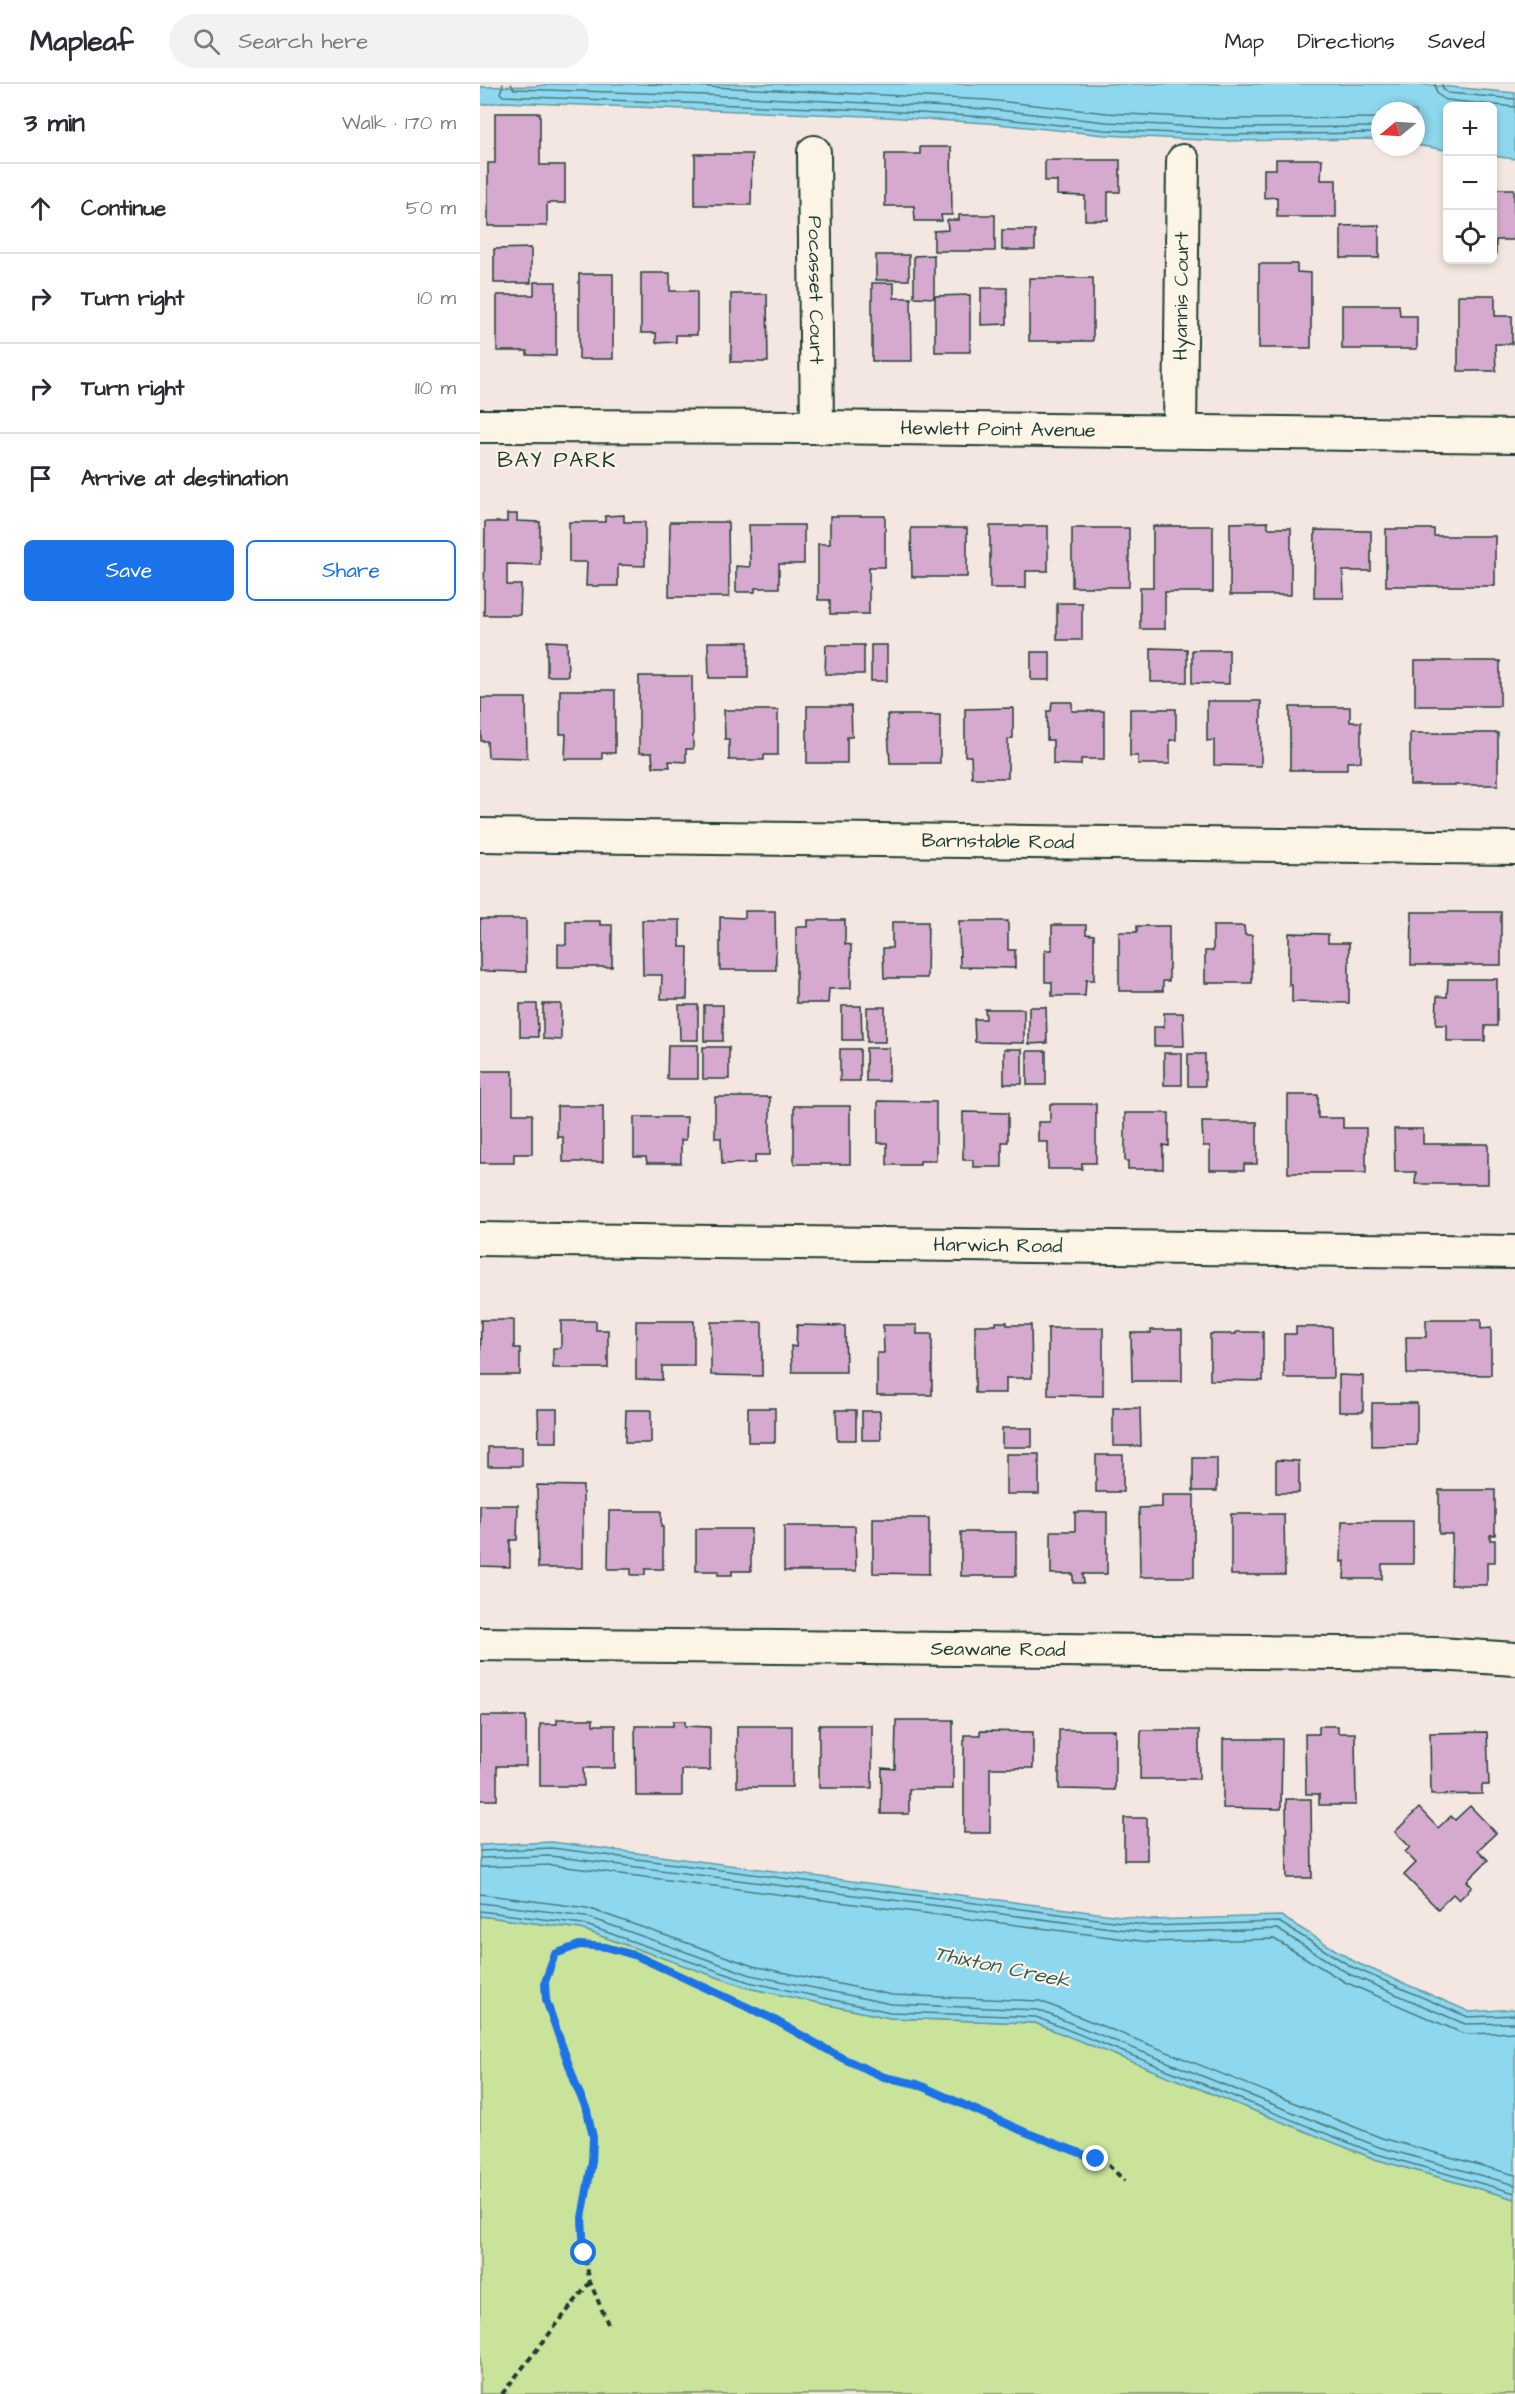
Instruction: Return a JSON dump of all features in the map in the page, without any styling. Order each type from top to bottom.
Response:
[{"type":"street","name":"Pocasset Court","points":[[814,152],[818,427]]},
{"type":"street","name":"Hyannis Court","points":[[1180,431],[1183,161]]},
{"type":"street","name":"Hewlett Point Avenue","points":[[480,426],[818,427],[1515,436]]},
{"type":"street","name":"Barnstable Road","points":[[480,835],[1515,848]]},
{"type":"street","name":"Harwich Road","points":[[480,1239],[1515,1252]]},
{"type":"street","name":"Seawane Road","points":[[480,1644],[1439,1654],[1515,1659]]},
{"type":"path","points":[[608,2324],[590,2282],[584,2253],[582,2218],[592,2162],[593,2137],[587,2110],[546,2000],[545,1982],[555,1954],[579,1945],[606,1947],[637,1956],[771,2018],[842,2058],[884,2077],[917,2084],[1025,2132],[1096,2159],[1108,2165],[1125,2181]]},
{"type":"path","points":[[502,2394],[590,2282]]},
{"type":"green space","points":[[480,1916],[581,1929],[748,1988],[890,2018],[1035,2023],[1375,2159],[1515,2199],[1515,2394],[480,2394]]},
{"type":"water","points":[[551,84],[1418,84],[1515,93],[1515,159],[1497,157],[1497,102],[1443,102],[1443,149],[1425,146],[1425,102],[1371,102],[1371,139],[1221,141],[1105,135],[987,123],[868,116],[503,102],[480,105],[480,87]]},
{"type":"water","name":"Thixton Creek","points":[[552,1842],[1151,1920],[1281,1916],[1355,1962],[1470,2012],[1515,2009],[1515,2199],[1375,2159],[1035,2023],[890,2018],[748,1988],[581,1929],[480,1916],[480,1845]]},
{"type":"building","points":[[495,113],[540,113],[540,165],[565,165],[565,203],[547,203],[547,226],[488,226],[488,163],[495,163]]},
{"type":"building","points":[[920,147],[951,147],[952,215],[941,215],[942,221],[915,221],[914,206],[885,206],[885,154],[920,154]]},
{"type":"building","points":[[695,154],[752,154],[751,205],[695,205]]},
{"type":"building","points":[[1276,159],[1322,159],[1321,180],[1336,180],[1336,217],[1277,217],[1277,197],[1264,198],[1264,169],[1276,169]]},
{"type":"building","points":[[1045,160],[1120,160],[1120,192],[1108,192],[1108,220],[1085,220],[1085,196],[1057,195],[1057,181],[1045,181]]},
{"type":"building","points":[[1497,189],[1514,189],[1514,240],[1497,240]]},
{"type":"building","points":[[959,215],[995,215],[995,251],[934,251],[934,231],[948,230],[947,220],[959,220]]},
{"type":"building","points":[[1379,225],[1379,258],[1341,258],[1341,226]]},
{"type":"building","points":[[1002,230],[1035,230],[1035,250],[1002,250]]},
{"type":"building","points":[[531,248],[531,283],[494,283],[494,249]]},
{"type":"building","points":[[876,255],[909,255],[909,280],[876,280]]},
{"type":"building","points":[[934,255],[934,298],[914,297],[914,256]]},
{"type":"building","points":[[1259,264],[1297,264],[1297,272],[1311,273],[1311,348],[1259,348]]},
{"type":"building","points":[[641,273],[670,273],[670,291],[697,291],[697,335],[676,335],[676,342],[656,343],[656,333],[641,333]]},
{"type":"building","points":[[579,274],[613,274],[613,359],[579,359]]},
{"type":"building","points":[[1029,278],[1093,278],[1093,341],[1029,341]]},
{"type":"building","points":[[534,282],[556,282],[556,356],[527,355],[527,351],[497,351],[497,295],[534,295]]},
{"type":"building","points":[[872,283],[894,283],[894,298],[911,298],[912,361],[872,361]]},
{"type":"building","points":[[981,288],[1007,288],[1007,324],[981,325]]},
{"type":"building","points":[[731,294],[767,294],[768,362],[731,362]]},
{"type":"building","points":[[970,295],[970,352],[935,352],[935,296]]},
{"type":"building","points":[[1458,295],[1495,295],[1495,316],[1512,316],[1512,344],[1495,344],[1496,371],[1458,371]]},
{"type":"building","points":[[1342,305],[1399,305],[1400,316],[1417,316],[1417,349],[1342,349]]},
{"type":"building","points":[[507,514],[517,514],[517,521],[540,522],[540,565],[507,564],[507,585],[521,585],[520,615],[484,615],[485,522],[507,522]]},
{"type":"building","points":[[624,515],[624,522],[645,522],[645,566],[618,565],[618,586],[586,586],[587,562],[569,562],[569,522],[605,522],[605,516]]},
{"type":"building","points":[[830,516],[885,516],[885,567],[869,567],[869,614],[830,614],[830,600],[818,600],[818,544],[830,544]]},
{"type":"building","points":[[670,522],[728,522],[729,597],[669,597]]},
{"type":"building","points":[[1268,522],[1268,528],[1291,528],[1291,595],[1230,595],[1230,523]]},
{"type":"building","points":[[749,525],[804,525],[804,564],[779,564],[779,588],[755,588],[755,592],[736,592],[736,566],[750,567]]},
{"type":"building","points":[[990,526],[1048,526],[1048,571],[1026,571],[1026,588],[990,588]]},
{"type":"building","points":[[1153,526],[1213,526],[1213,592],[1165,592],[1165,629],[1140,629],[1140,587],[1153,587]]},
{"type":"building","points":[[911,528],[967,528],[967,577],[912,577]]},
{"type":"building","points":[[1072,528],[1129,528],[1129,587],[1072,587]]},
{"type":"building","points":[[1386,529],[1434,529],[1434,536],[1495,536],[1495,586],[1386,586]]},
{"type":"building","points":[[1315,530],[1371,531],[1371,571],[1343,571],[1344,598],[1314,598]]},
{"type":"building","points":[[1057,603],[1082,603],[1082,640],[1057,640]]},
{"type":"building","points":[[547,641],[567,642],[568,676],[547,676]]},
{"type":"building","points":[[708,642],[748,642],[748,678],[709,678]]},
{"type":"building","points":[[826,645],[864,645],[864,674],[825,674]]},
{"type":"building","points":[[871,645],[887,645],[887,681],[871,681]]},
{"type":"building","points":[[1151,648],[1187,649],[1187,682],[1151,682]]},
{"type":"building","points":[[1192,650],[1229,650],[1229,684],[1192,683]]},
{"type":"building","points":[[1031,652],[1050,652],[1050,680],[1031,680]]},
{"type":"building","points":[[1415,661],[1500,661],[1500,706],[1415,706]]},
{"type":"building","points":[[639,676],[692,676],[693,749],[686,749],[686,762],[669,761],[670,767],[653,767],[652,753],[639,753]]},
{"type":"building","points":[[560,690],[615,690],[615,753],[602,753],[602,759],[565,759],[566,734],[560,734]]},
{"type":"building","points":[[481,698],[526,698],[527,758],[488,757],[487,741],[481,741]]},
{"type":"building","points":[[1207,701],[1261,701],[1261,766],[1214,765],[1214,740],[1207,741]]},
{"type":"building","points":[[1052,702],[1072,702],[1072,711],[1104,711],[1104,759],[1081,759],[1081,765],[1053,764],[1053,740],[1047,740],[1047,711],[1051,711]]},
{"type":"building","points":[[807,706],[851,706],[852,737],[847,737],[847,763],[807,763]]},
{"type":"building","points":[[1290,707],[1350,707],[1350,722],[1361,722],[1361,762],[1347,762],[1347,770],[1290,770]]},
{"type":"building","points":[[1013,708],[1013,738],[1008,739],[1008,778],[972,778],[971,756],[965,756],[965,709]]},
{"type":"building","points":[[1130,709],[1176,709],[1176,740],[1170,740],[1170,764],[1138,764],[1138,756],[1130,756]]},
{"type":"building","points":[[724,710],[778,710],[778,755],[764,755],[764,760],[729,760],[729,739],[725,739]]},
{"type":"building","points":[[887,715],[940,715],[940,763],[890,763]]},
{"type":"building","points":[[1410,733],[1498,733],[1498,785],[1410,785]]},
{"type":"building","points":[[745,911],[775,911],[776,970],[720,970],[720,917],[745,918]]},
{"type":"building","points":[[1412,912],[1501,912],[1501,965],[1411,965]]},
{"type":"building","points":[[480,919],[526,919],[526,972],[480,971]]},
{"type":"building","points":[[642,920],[680,920],[680,947],[688,947],[687,999],[661,999],[662,975],[643,975]]},
{"type":"building","points":[[808,920],[845,920],[845,944],[851,945],[851,988],[829,989],[828,1003],[796,1003],[796,927],[808,927]]},
{"type":"building","points":[[566,921],[600,921],[600,925],[612,925],[612,967],[558,967],[558,944],[566,945]]},
{"type":"building","points":[[959,921],[1008,921],[1008,950],[1015,950],[1015,968],[960,967]]},
{"type":"building","points":[[892,922],[928,922],[927,978],[884,978],[883,948],[892,948]]},
{"type":"building","points":[[1052,925],[1086,925],[1086,934],[1094,935],[1094,980],[1086,980],[1085,996],[1052,996],[1052,982],[1045,982],[1045,950],[1052,950]]},
{"type":"building","points":[[1137,926],[1169,926],[1169,981],[1163,981],[1163,991],[1119,991],[1119,932],[1137,932]]},
{"type":"building","points":[[1213,926],[1244,926],[1245,935],[1252,935],[1252,983],[1205,983],[1205,951],[1213,951]]},
{"type":"building","points":[[1289,933],[1328,934],[1328,943],[1349,943],[1349,1003],[1292,1002],[1292,985],[1289,985]]},
{"type":"building","points":[[1448,979],[1497,979],[1497,1026],[1485,1026],[1485,1041],[1447,1041],[1447,1025],[1436,1025],[1437,996],[1447,997]]},
{"type":"building","points":[[520,1004],[537,1004],[538,1037],[520,1037]]},
{"type":"building","points":[[543,1004],[561,1004],[561,1040],[543,1039]]},
{"type":"building","points":[[679,1005],[698,1005],[698,1040],[680,1040]]},
{"type":"building","points":[[704,1005],[723,1005],[723,1041],[704,1041]]},
{"type":"building","points":[[842,1006],[861,1006],[862,1040],[842,1040]]},
{"type":"building","points":[[867,1007],[885,1007],[885,1042],[867,1042]]},
{"type":"building","points":[[1029,1007],[1046,1007],[1047,1043],[1029,1044]]},
{"type":"building","points":[[985,1009],[1024,1009],[1024,1043],[975,1042],[974,1019],[986,1019]]},
{"type":"building","points":[[1164,1013],[1183,1013],[1184,1046],[1154,1046],[1154,1027],[1164,1027]]},
{"type":"building","points":[[668,1045],[698,1045],[698,1079],[667,1079]]},
{"type":"building","points":[[703,1047],[729,1047],[729,1079],[703,1079]]},
{"type":"building","points":[[866,1048],[889,1048],[889,1081],[866,1081]]},
{"type":"building","points":[[840,1049],[860,1049],[860,1081],[840,1081]]},
{"type":"building","points":[[1004,1049],[1022,1049],[1022,1084],[1004,1084]]},
{"type":"building","points":[[1027,1051],[1046,1051],[1046,1085],[1027,1085]]},
{"type":"building","points":[[1164,1053],[1182,1053],[1182,1085],[1164,1085]]},
{"type":"building","points":[[1188,1054],[1205,1054],[1205,1086],[1188,1086]]},
{"type":"building","points":[[480,1071],[513,1071],[513,1114],[532,1114],[532,1154],[514,1154],[514,1163],[480,1163]]},
{"type":"building","points":[[1288,1095],[1318,1095],[1318,1118],[1343,1118],[1343,1128],[1366,1128],[1366,1173],[1288,1173]]},
{"type":"building","points":[[715,1097],[770,1097],[770,1155],[755,1155],[755,1163],[722,1164],[721,1138],[715,1138]]},
{"type":"building","points":[[878,1101],[936,1102],[936,1161],[920,1161],[920,1165],[887,1165],[887,1143],[878,1143]]},
{"type":"building","points":[[1050,1104],[1096,1104],[1096,1163],[1082,1163],[1082,1169],[1048,1169],[1048,1142],[1038,1142],[1038,1122],[1050,1122]]},
{"type":"building","points":[[557,1106],[603,1106],[603,1162],[563,1162],[563,1137],[557,1137]]},
{"type":"building","points":[[794,1106],[850,1106],[850,1164],[794,1164]]},
{"type":"building","points":[[963,1112],[1008,1113],[1008,1142],[1002,1142],[1002,1167],[973,1167],[973,1160],[963,1160]]},
{"type":"building","points":[[1125,1113],[1169,1113],[1169,1146],[1163,1145],[1163,1169],[1128,1169],[1128,1161],[1125,1161]]},
{"type":"building","points":[[634,1117],[687,1117],[686,1140],[681,1140],[681,1163],[647,1163],[646,1157],[634,1157]]},
{"type":"building","points":[[1202,1122],[1257,1122],[1257,1164],[1244,1164],[1244,1170],[1210,1170],[1210,1146],[1203,1146]]},
{"type":"building","points":[[1394,1129],[1423,1129],[1423,1144],[1488,1144],[1488,1184],[1415,1184],[1416,1172],[1395,1172]]},
{"type":"building","points":[[481,1320],[514,1320],[514,1348],[520,1348],[520,1375],[480,1375]]},
{"type":"building","points":[[1426,1320],[1481,1320],[1481,1329],[1491,1328],[1491,1375],[1407,1374],[1406,1337],[1426,1337]]},
{"type":"building","points":[[561,1321],[596,1321],[596,1330],[608,1330],[608,1368],[553,1368],[553,1348],[561,1348]]},
{"type":"building","points":[[636,1321],[694,1321],[694,1366],[662,1366],[662,1380],[636,1379]]},
{"type":"building","points":[[711,1322],[762,1322],[762,1376],[711,1375]]},
{"type":"building","points":[[996,1322],[1007,1322],[1007,1325],[1031,1325],[1032,1378],[1006,1378],[1006,1393],[975,1393],[975,1325],[996,1325]]},
{"type":"building","points":[[797,1325],[845,1326],[846,1372],[792,1372],[791,1346],[796,1347]]},
{"type":"building","points":[[883,1325],[917,1325],[917,1334],[932,1334],[932,1395],[877,1395],[877,1353],[884,1353]]},
{"type":"building","points":[[1296,1327],[1332,1327],[1333,1378],[1284,1378],[1284,1334],[1296,1334]]},
{"type":"building","points":[[1048,1328],[1103,1328],[1103,1396],[1048,1395]]},
{"type":"building","points":[[1151,1330],[1182,1330],[1182,1381],[1132,1381],[1131,1333],[1151,1333]]},
{"type":"building","points":[[1236,1332],[1263,1332],[1263,1381],[1210,1380],[1210,1334],[1236,1334]]},
{"type":"building","points":[[1339,1375],[1363,1376],[1363,1412],[1339,1412]]},
{"type":"building","points":[[1372,1403],[1417,1403],[1417,1445],[1372,1446]]},
{"type":"building","points":[[748,1408],[775,1408],[775,1442],[748,1442]]},
{"type":"building","points":[[1113,1408],[1140,1408],[1141,1446],[1113,1446]]},
{"type":"building","points":[[538,1409],[557,1409],[557,1442],[539,1442]]},
{"type":"building","points":[[626,1410],[651,1410],[651,1443],[625,1443]]},
{"type":"building","points":[[836,1410],[856,1410],[856,1440],[837,1440]]},
{"type":"building","points":[[862,1411],[880,1411],[881,1440],[862,1440]]},
{"type":"building","points":[[1002,1428],[1032,1428],[1032,1447],[1002,1447]]},
{"type":"building","points":[[488,1447],[522,1447],[522,1466],[488,1466]]},
{"type":"building","points":[[1006,1454],[1039,1454],[1039,1494],[1006,1494]]},
{"type":"building","points":[[1096,1455],[1123,1455],[1123,1492],[1096,1492]]},
{"type":"building","points":[[1193,1458],[1217,1458],[1217,1491],[1193,1491]]},
{"type":"building","points":[[1276,1460],[1299,1461],[1299,1493],[1276,1493]]},
{"type":"building","points":[[537,1485],[583,1486],[583,1568],[538,1568]]},
{"type":"building","points":[[1439,1490],[1495,1490],[1495,1535],[1490,1535],[1490,1540],[1495,1540],[1495,1562],[1487,1562],[1487,1585],[1451,1585],[1452,1534],[1439,1534]]},
{"type":"building","points":[[1162,1495],[1194,1495],[1194,1577],[1140,1577],[1139,1508],[1162,1507]]},
{"type":"building","points":[[480,1505],[518,1505],[517,1540],[510,1540],[510,1567],[480,1566]]},
{"type":"building","points":[[609,1511],[661,1511],[663,1569],[645,1569],[645,1575],[631,1575],[631,1569],[608,1569]]},
{"type":"building","points":[[1075,1512],[1107,1512],[1107,1574],[1083,1574],[1084,1583],[1073,1583],[1073,1574],[1051,1574],[1051,1531],[1075,1531]]},
{"type":"building","points":[[1231,1514],[1284,1514],[1285,1575],[1231,1575]]},
{"type":"building","points":[[873,1518],[929,1518],[929,1574],[873,1573]]},
{"type":"building","points":[[1342,1521],[1413,1521],[1413,1564],[1382,1564],[1382,1579],[1344,1579],[1345,1561],[1341,1562]]},
{"type":"building","points":[[784,1526],[855,1526],[856,1571],[784,1571]]},
{"type":"building","points":[[696,1529],[751,1529],[751,1571],[732,1571],[732,1575],[718,1575],[718,1571],[696,1571]]},
{"type":"building","points":[[961,1532],[1016,1532],[1016,1576],[961,1576]]},
{"type":"building","points":[[480,1716],[526,1716],[526,1766],[497,1766],[497,1800],[480,1800]]},
{"type":"building","points":[[557,1719],[593,1719],[593,1725],[615,1725],[615,1768],[583,1768],[584,1786],[540,1786],[540,1724],[557,1724]]},
{"type":"building","points":[[896,1720],[953,1720],[953,1789],[909,1789],[909,1814],[881,1814],[882,1768],[895,1769]]},
{"type":"building","points":[[673,1721],[685,1721],[685,1726],[710,1727],[710,1770],[682,1770],[682,1796],[636,1796],[635,1726],[673,1726]]},
{"type":"building","points":[[819,1725],[872,1725],[872,1788],[819,1788]]},
{"type":"building","points":[[737,1726],[792,1726],[792,1787],[737,1787]]},
{"type":"building","points":[[1319,1726],[1338,1726],[1338,1733],[1355,1733],[1356,1805],[1319,1805],[1319,1794],[1306,1794],[1305,1734],[1319,1734]]},
{"type":"building","points":[[1059,1730],[1115,1730],[1115,1790],[1059,1789]]},
{"type":"building","points":[[1141,1730],[1199,1730],[1199,1779],[1140,1779]]},
{"type":"building","points":[[980,1731],[1033,1732],[1033,1768],[990,1768],[990,1833],[964,1833],[964,1735],[980,1735]]},
{"type":"building","points":[[1487,1732],[1489,1785],[1482,1785],[1482,1794],[1431,1795],[1430,1733]]},
{"type":"building","points":[[1223,1739],[1282,1739],[1281,1809],[1223,1808]]},
{"type":"building","points":[[1286,1799],[1311,1799],[1312,1878],[1287,1878]]},
{"type":"building","points":[[1470,1806],[1496,1833],[1478,1850],[1488,1860],[1467,1881],[1472,1887],[1459,1900],[1453,1894],[1438,1909],[1404,1875],[1416,1863],[1405,1852],[1410,1847],[1395,1832],[1419,1808],[1438,1828],[1451,1816],[1455,1820]]},
{"type":"building","points":[[1124,1818],[1147,1818],[1147,1860],[1124,1860]]},
{"type":"district","name":"BAY PARK","points":[[557,460]]},
{"type":"route","points":[[584,2253],[582,2218],[592,2162],[593,2137],[587,2110],[546,2000],[545,1982],[555,1954],[579,1945],[606,1947],[637,1956],[771,2018],[842,2058],[884,2077],[917,2084],[1025,2132],[1096,2159]]}]
